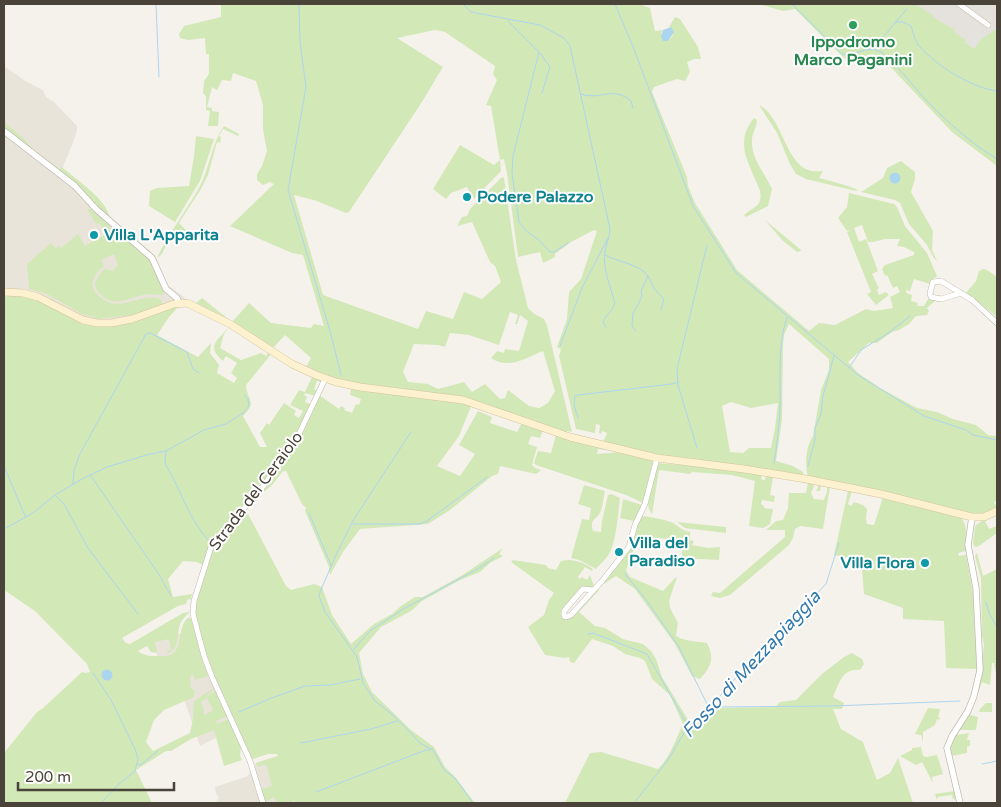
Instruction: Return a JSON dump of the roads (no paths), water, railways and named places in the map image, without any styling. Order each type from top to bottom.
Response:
[{"type":"main road","points":[[4,292],[23,293],[38,297],[83,320],[100,323],[117,322],[140,317],[179,302],[190,304],[215,315],[292,364],[325,378],[360,387],[463,400],[570,437],[656,458],[806,479],[881,494],[972,517],[984,516],[997,511]]},
{"type":"street","points":[[959,4],[988,25]]},
{"type":"street","points":[[4,131],[75,186],[96,209],[152,258],[165,288],[179,302]]},
{"type":"street","points":[[961,293],[941,299],[932,297],[930,293],[933,282],[936,280],[941,281],[958,290],[972,300],[997,323]]},
{"type":"street","name":"Strada del Ceraiolo","points":[[263,803],[250,762],[204,656],[193,614],[194,601],[212,547],[265,484],[298,436],[325,378]]},
{"type":"street","points":[[593,590],[583,589],[564,611],[564,616],[568,617],[571,615],[611,570],[629,547],[635,525],[645,504],[656,458]]},
{"type":"street","points":[[960,803],[948,748],[952,736],[968,711],[974,696],[980,670],[976,588],[968,545],[972,517]]},
{"type":"water","points":[[671,27],[674,32],[668,41],[663,41],[661,37],[663,30]]},
{"type":"water","points":[[895,172],[901,178],[895,184],[889,178]]},
{"type":"water","points":[[107,669],[113,675],[107,681],[101,675]]},
{"type":"waterway","points":[[156,4],[159,77]]},
{"type":"waterway","points":[[299,4],[300,42],[306,87],[288,190],[330,331],[341,375]]},
{"type":"waterway","points":[[463,4],[471,12],[540,25],[564,38],[570,46],[610,229],[604,258],[607,278],[615,303],[603,322],[606,327]]},
{"type":"waterway","points":[[615,4],[634,49],[693,206],[736,273],[858,375],[924,416],[966,430],[973,435],[997,440]]},
{"type":"waterway","points":[[792,4],[843,55],[870,49],[884,54],[943,117],[969,140],[997,159]]},
{"type":"waterway","points":[[870,48],[883,37],[907,9]]},
{"type":"waterway","points":[[508,21],[539,52],[513,156],[512,173],[519,222],[526,231],[539,240],[550,252],[554,252],[568,243]]},
{"type":"waterway","points":[[895,22],[903,22],[911,26],[918,45],[945,68],[977,86],[997,91]]},
{"type":"waterway","points":[[540,53],[550,67],[542,93]]},
{"type":"waterway","points":[[581,94],[588,96],[618,94],[631,101],[633,108]]},
{"type":"waterway","points":[[560,346],[582,288],[608,238]]},
{"type":"waterway","points":[[697,448],[678,385],[677,369],[707,245]]},
{"type":"waterway","points":[[605,255],[634,266],[648,276],[641,291],[642,295],[639,303],[633,313],[632,326],[636,331]]},
{"type":"waterway","points":[[648,276],[655,290],[664,299],[661,310]]},
{"type":"waterway","points":[[849,368],[861,350],[890,332],[910,316]]},
{"type":"waterway","points":[[774,463],[780,409],[782,339],[787,317]]},
{"type":"waterway","points":[[73,484],[74,470],[80,454],[146,334],[150,333],[187,352],[193,369],[199,373]]},
{"type":"waterway","points":[[808,466],[815,440],[815,428],[821,414],[823,396],[834,356]]},
{"type":"waterway","points":[[578,418],[574,405],[575,396],[678,382]]},
{"type":"waterway","points":[[4,529],[33,513],[55,495],[107,467],[166,451],[204,430],[226,424],[243,413],[249,406],[248,399],[244,395]]},
{"type":"waterway","points":[[411,432],[354,519],[319,596],[325,612],[357,657],[363,683],[375,701],[394,716],[421,744],[433,750],[444,770],[455,778],[473,803]]},
{"type":"waterway","points":[[166,452],[166,465],[196,524],[209,541]]},
{"type":"waterway","points":[[4,466],[25,516]]},
{"type":"waterway","points":[[91,476],[158,573],[171,596]]},
{"type":"waterway","points":[[353,524],[420,524],[427,521],[487,477]]},
{"type":"waterway","points":[[56,496],[64,504],[88,548],[138,614]]},
{"type":"waterway","points":[[309,513],[331,565]]},
{"type":"waterway","name":"Fosso di Mezzapiaggia","points":[[634,803],[668,760],[688,726],[711,707],[731,683],[826,584],[839,543]]},
{"type":"waterway","points":[[353,650],[370,631],[405,608],[476,570],[494,558]]},
{"type":"waterway","points":[[625,574],[647,601],[679,647],[709,708]]},
{"type":"waterway","points":[[986,602],[989,613],[997,627]]},
{"type":"waterway","points":[[588,634],[593,633],[647,654],[688,726]]},
{"type":"waterway","points":[[93,673],[111,700],[138,759],[135,771],[101,803]]},
{"type":"waterway","points":[[239,712],[305,686],[330,685],[360,679]]},
{"type":"waterway","points":[[711,707],[833,706],[960,701]]},
{"type":"waterway","points":[[301,743],[371,729],[397,721]]},
{"type":"waterway","points":[[316,792],[430,750]]},
{"type":"waterway","points":[[138,764],[140,765],[158,751]]},
{"type":"waterway","points":[[982,764],[997,761]]},
{"type":"place","name":"Ippodromo Marco Paganini","points":[[853,25]]},
{"type":"place","name":"Podere Palazzo","points":[[467,197]]},
{"type":"place","name":"Villa L'Apparita","points":[[94,235]]},
{"type":"place","name":"Villa del Paradiso","points":[[619,552]]},
{"type":"place","name":"Villa Flora","points":[[925,563]]}]
